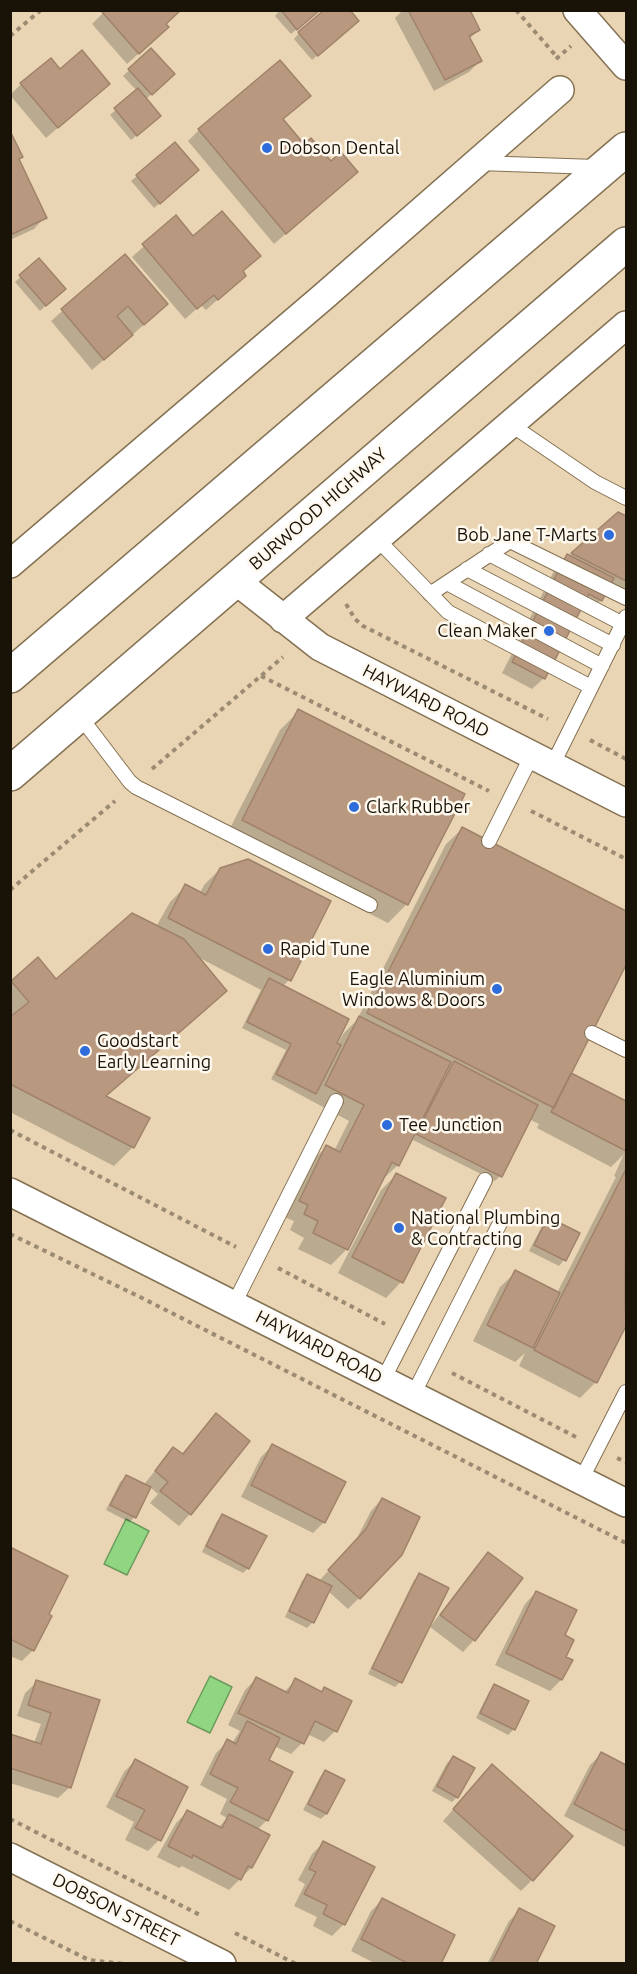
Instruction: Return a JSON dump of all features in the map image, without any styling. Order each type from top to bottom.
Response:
[{"type":"highway","points":[[10,676],[616,158]]},
{"type":"highway","name":"BURWOOD HIGHWAY","points":[[10,774],[627,244]]},
{"type":"street","points":[[577,10],[627,66]]},
{"type":"street","points":[[10,564],[314,305],[560,90]]},
{"type":"street","points":[[283,619],[627,325]]},
{"type":"street","name":"HAYWARD ROAD","points":[[236,581],[320,647],[627,803]]},
{"type":"street","name":"HAYWARD ROAD","points":[[10,1192],[627,1503]]},
{"type":"street","name":"DOBSON STREET","points":[[10,1857],[222,1964]]},
{"type":"lane","points":[[476,163],[616,158]]},
{"type":"lane","points":[[510,424],[595,482],[627,498]]},
{"type":"lane","points":[[377,539],[451,614],[591,687]]},
{"type":"lane","points":[[430,594],[505,542],[515,542],[627,598]]},
{"type":"lane","points":[[489,554],[625,620],[570,730],[509,801],[489,841]]},
{"type":"lane","points":[[467,569],[613,645]]},
{"type":"lane","points":[[447,583],[602,666]]},
{"type":"lane","points":[[80,716],[136,787],[370,905]]},
{"type":"lane","points":[[592,1033],[627,1050]]},
{"type":"lane","points":[[234,1304],[336,1101]]},
{"type":"lane","points":[[383,1380],[485,1180]]},
{"type":"lane","points":[[413,1395],[500,1223]]},
{"type":"lane","points":[[581,1480],[627,1392]]},
{"type":"path","points":[[10,36],[40,10]]},
{"type":"path","points":[[516,10],[557,57],[575,43]]},
{"type":"path","points":[[345,604],[363,626],[627,759]]},
{"type":"path","points":[[261,676],[627,859]]},
{"type":"path","points":[[10,1130],[395,1330],[405,1338]]},
{"type":"path","points":[[10,1234],[142,1298],[627,1543]]},
{"type":"path","points":[[431,1359],[440,1367],[627,1462]]},
{"type":"path","points":[[10,1818],[207,1919]]},
{"type":"path","points":[[10,1921],[89,1960],[124,1964]]},
{"type":"path","points":[[227,1929],[296,1964]]},
{"type":"shaded area","points":[[126,1519],[149,1531],[127,1575],[104,1564]]},
{"type":"shaded area","points":[[210,1676],[232,1687],[210,1733],[187,1722]]},
{"type":"building","points":[[104,10],[181,10],[166,24],[169,27],[139,54],[102,12]]},
{"type":"building","points":[[281,10],[320,10],[297,30]]},
{"type":"building","points":[[324,10],[350,10],[359,21],[318,56],[298,32]]},
{"type":"building","points":[[408,10],[470,10],[480,30],[469,36],[482,61],[445,80]]},
{"type":"building","points":[[151,48],[175,74],[152,95],[128,69]]},
{"type":"building","points":[[82,50],[110,84],[58,128],[20,83],[51,58],[60,69]]},
{"type":"building","name":"Dobson Dental","points":[[280,60],[311,96],[283,119],[304,144],[311,138],[331,161],[341,152],[358,172],[286,234],[198,129]]},
{"type":"building","points":[[138,88],[161,116],[137,136],[114,108]]},
{"type":"building","points":[[10,131],[23,157],[19,159],[47,218],[10,235]]},
{"type":"building","points":[[175,142],[199,170],[160,204],[136,175]]},
{"type":"building","points":[[222,211],[261,256],[243,271],[246,276],[218,300],[214,295],[197,309],[142,244],[176,215],[193,236]]},
{"type":"building","points":[[125,254],[168,304],[144,325],[128,306],[117,316],[133,335],[104,360],[61,309]]},
{"type":"building","points":[[39,258],[66,289],[46,306],[19,275]]},
{"type":"building","name":"Bob Jane T-Marts","points":[[618,512],[626,516],[626,581],[571,553]]},
{"type":"building","name":"Clean Maker","points":[[567,554],[614,578],[602,601],[589,594],[545,679],[512,662]]},
{"type":"building","name":"Clark Rubber","points":[[298,709],[465,794],[408,905],[242,820]]},
{"type":"building","name":"Eagle Aluminium Windows & Doors","points":[[462,827],[626,911],[626,965],[554,1108],[367,1013]]},
{"type":"building","name":"Rapid Tune","points":[[248,859],[331,901],[291,981],[168,918],[185,884],[206,895],[220,868]]},
{"type":"building","name":"Goodstart Early Learning","points":[[132,913],[184,939],[227,991],[106,1096],[150,1118],[134,1148],[10,1084],[10,1017],[29,1002],[11,981],[38,957],[56,979]]},
{"type":"building","points":[[269,978],[349,1019],[337,1043],[341,1045],[316,1094],[276,1074],[291,1044],[247,1022]]},
{"type":"building","name":"Tee Junction","points":[[359,1016],[451,1062],[399,1166],[392,1162],[348,1250],[313,1233],[318,1221],[304,1214],[308,1205],[299,1201],[326,1145],[340,1152],[364,1105],[325,1085]]},
{"type":"building","points":[[454,1061],[538,1105],[502,1177],[416,1134]]},
{"type":"building","points":[[571,1073],[626,1101],[626,1151],[551,1112]]},
{"type":"building","points":[[626,1169],[626,1326],[597,1383],[534,1350]]},
{"type":"building","name":"National Plumbing & Contracting","points":[[396,1173],[446,1198],[403,1283],[352,1257]]},
{"type":"building","points":[[548,1217],[580,1233],[566,1261],[534,1245]]},
{"type":"building","points":[[515,1270],[560,1293],[533,1348],[487,1325]]},
{"type":"building","points":[[216,1413],[250,1441],[191,1515],[160,1491],[168,1482],[155,1471],[173,1447],[183,1454]]},
{"type":"building","points":[[272,1444],[346,1482],[325,1523],[251,1485]]},
{"type":"building","points":[[126,1475],[151,1487],[136,1518],[110,1505]]},
{"type":"building","points":[[382,1498],[420,1517],[402,1555],[360,1599],[328,1570],[366,1529]]},
{"type":"building","points":[[222,1514],[267,1536],[249,1569],[206,1546]]},
{"type":"building","points":[[10,1547],[68,1576],[49,1614],[52,1616],[34,1651],[10,1639]]},
{"type":"building","points":[[488,1552],[523,1578],[475,1641],[440,1615]]},
{"type":"building","points":[[419,1573],[449,1588],[402,1683],[372,1668]]},
{"type":"building","points":[[307,1574],[332,1586],[314,1623],[289,1611]]},
{"type":"building","points":[[536,1591],[577,1610],[565,1635],[574,1640],[566,1657],[573,1660],[562,1680],[506,1653]]},
{"type":"building","points":[[256,1677],[288,1693],[295,1678],[322,1692],[324,1687],[352,1701],[337,1732],[315,1721],[304,1744],[238,1713]]},
{"type":"building","points":[[36,1680],[100,1700],[71,1788],[10,1768],[10,1734],[41,1744],[51,1713],[28,1705]]},
{"type":"building","points":[[494,1684],[529,1701],[515,1730],[480,1713]]},
{"type":"building","points":[[247,1721],[280,1738],[269,1760],[293,1772],[268,1821],[230,1802],[238,1788],[210,1774],[227,1739],[236,1744]]},
{"type":"building","points":[[601,1752],[626,1765],[626,1831],[574,1804]]},
{"type":"building","points":[[453,1756],[475,1768],[458,1798],[437,1786]]},
{"type":"building","points":[[135,1759],[188,1787],[161,1841],[135,1828],[145,1810],[116,1796]]},
{"type":"building","points":[[492,1764],[573,1836],[533,1881],[453,1809]]},
{"type":"building","points":[[325,1770],[345,1780],[327,1814],[308,1804]]},
{"type":"building","points":[[187,1810],[222,1828],[229,1814],[270,1835],[252,1868],[248,1866],[241,1880],[193,1855],[192,1858],[168,1846]]},
{"type":"building","points":[[323,1841],[375,1867],[345,1925],[323,1914],[327,1905],[304,1894],[316,1872],[309,1869]]},
{"type":"building","points":[[382,1898],[455,1935],[441,1964],[409,1964],[361,1939]]},
{"type":"building","points":[[519,1908],[555,1926],[536,1964],[491,1964]]},
{"type":"place","name":"Dobson Dental","points":[[267,148]]},
{"type":"place","name":"Bob Jane T-Marts","points":[[609,535]]},
{"type":"place","name":"Clean Maker","points":[[549,631]]},
{"type":"place","name":"Clark Rubber","points":[[354,807]]},
{"type":"place","name":"Rapid Tune","points":[[268,949]]},
{"type":"place","name":"Eagle Aluminium Windows & Doors","points":[[497,989]]},
{"type":"place","name":"Goodstart Early Learning","points":[[85,1051]]},
{"type":"place","name":"Tee Junction","points":[[387,1125]]},
{"type":"place","name":"National Plumbing & Contracting","points":[[399,1228]]}]
